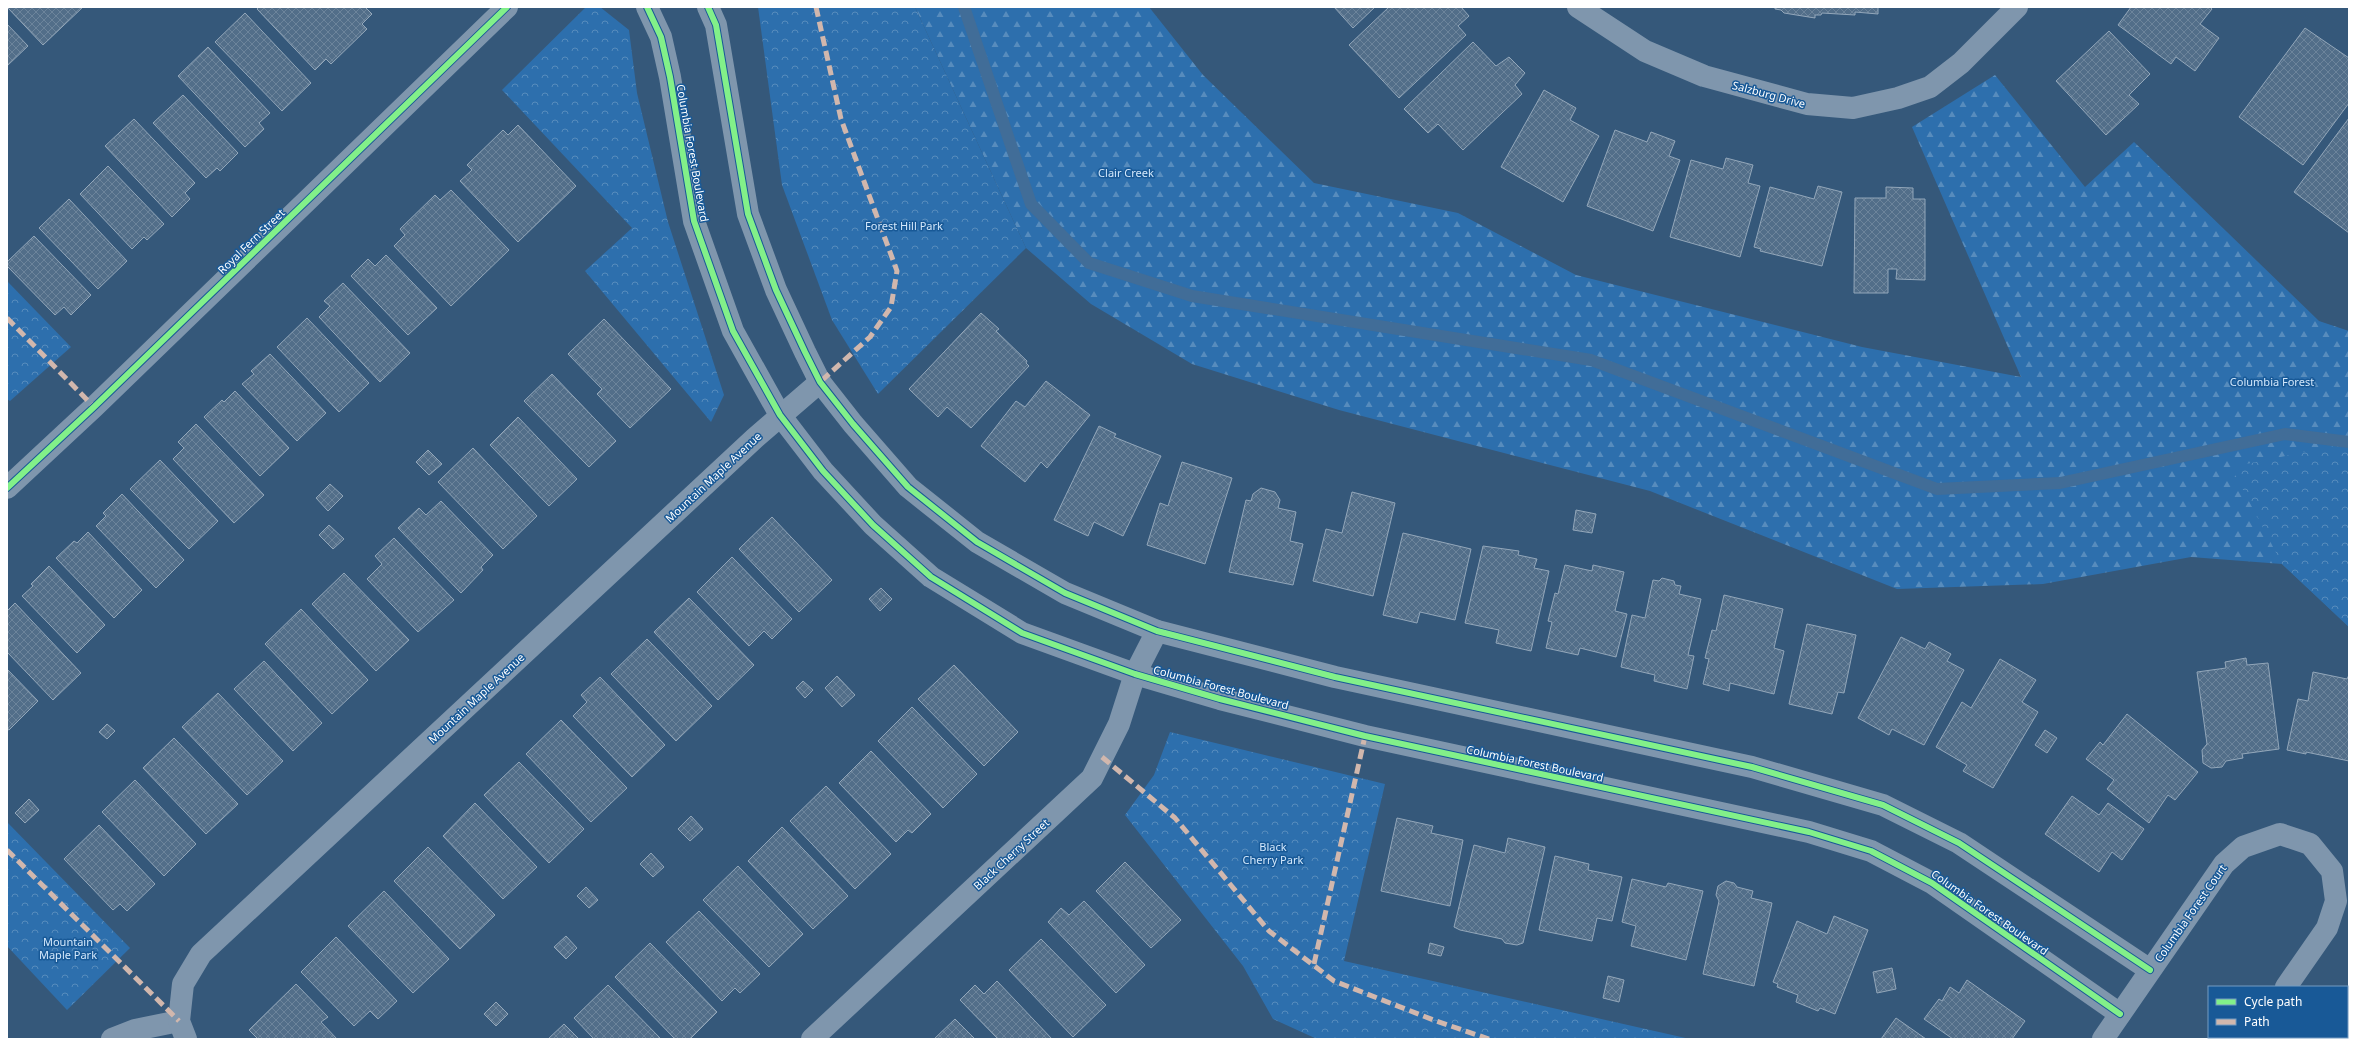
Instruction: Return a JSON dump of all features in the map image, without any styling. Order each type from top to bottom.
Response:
[{"type":"street","name":"Royal Fern Street","points":[[7,488],[99,402],[507,7]]},
{"type":"street","name":"Columbia Forest Boulevard","points":[[647,7],[661,37],[670,77],[694,220],[733,331],[780,416],[823,471],[873,525],[931,577],[1022,633],[1135,674],[1220,699],[1365,736],[1809,832],[1871,851],[1932,883],[2120,1014]]},
{"type":"street","points":[[708,7],[716,25],[748,214],[776,290],[820,382],[853,424],[908,487],[977,542],[1065,593],[1157,631],[1335,677],[1752,767],[1884,805],[1959,844],[2150,970]]},
{"type":"street","name":"Salzburg Drive","points":[[1578,7],[1645,51],[1704,76],[1807,104],[1853,108],[1898,98],[1930,87],[1961,63],[2017,7]]},
{"type":"street","name":"Mountain Maple Avenue","points":[[182,1030],[183,984],[201,954],[780,416],[820,382]]},
{"type":"street","name":"Black Cherry Street","points":[[812,1039],[1092,778],[1119,724],[1135,674],[1157,631]]},
{"type":"street","name":"Columbia Forest Court","points":[[2103,1039],[2224,864],[2243,847],[2280,834],[2310,844],[2332,871],[2336,900],[2326,928],[2287,986]]},
{"type":"street","points":[[112,1039],[135,1030],[182,1030]]},
{"type":"green space","points":[[586,7],[600,7],[629,30],[637,93],[668,222],[724,395],[711,422],[585,271],[632,228],[502,90]]},
{"type":"green space","name":"Forest Hill Park","points":[[758,7],[915,7],[1026,248],[878,394],[832,320],[782,185]]},
{"type":"green space","name":"Clair Creek","points":[[915,7],[1149,7],[1203,75],[1314,183],[1458,213],[1576,275],[1862,347],[2021,377],[1912,127],[1995,75],[2085,187],[2134,142],[2319,321],[2349,331],[2349,627],[2282,564],[2191,557],[2043,584],[1897,589],[1650,491],[1339,410],[1192,364],[1091,304],[1026,248]]},
{"type":"green space","points":[[7,281],[71,347],[10,401],[7,399]]},
{"type":"green space","points":[[2349,443],[2349,627],[2282,564],[2231,467]]},
{"type":"green space","name":"Black Cherry Park","points":[[1170,732],[1385,784],[1344,961],[1690,1039],[1317,1039],[1273,1019],[1243,966],[1125,815],[1154,775]]},
{"type":"green space","name":"Mountain Maple Park","points":[[7,822],[130,948],[67,1010],[7,946]]},
{"type":"building","points":[[7,7],[83,7],[43,45]]},
{"type":"building","points":[[259,7],[365,7],[372,14],[362,24],[367,29],[331,64],[326,59],[315,70],[257,9]]},
{"type":"building","points":[[1334,7],[1375,7],[1353,28]]},
{"type":"building","points":[[1389,7],[1461,7],[1469,16],[1458,26],[1466,35],[1399,98],[1349,45]]},
{"type":"building","points":[[1775,7],[1878,7],[1878,14],[1855,12],[1855,15],[1822,13],[1821,15],[1815,15],[1815,18],[1784,13],[1781,10],[1775,9]]},
{"type":"building","points":[[2131,7],[2210,7],[2212,9],[2200,24],[2219,38],[2195,71],[2176,57],[2171,64],[2118,25]]},
{"type":"building","points":[[245,13],[311,83],[282,111],[215,42]]},
{"type":"building","points":[[7,24],[28,46],[7,66]]},
{"type":"building","points":[[2305,28],[2349,58],[2349,103],[2303,165],[2239,117]]},
{"type":"building","points":[[2109,31],[2150,74],[2129,95],[2139,104],[2106,135],[2056,81]]},
{"type":"building","points":[[1473,42],[1496,66],[1509,57],[1525,73],[1515,85],[1522,94],[1463,150],[1438,124],[1428,133],[1404,109]]},
{"type":"building","points":[[208,47],[270,113],[259,123],[264,129],[245,147],[178,76]]},
{"type":"building","points":[[1544,90],[1576,108],[1570,120],[1599,136],[1563,202],[1501,167]]},
{"type":"building","points":[[183,95],[238,153],[220,171],[217,168],[206,178],[153,123]]},
{"type":"building","points":[[2349,118],[2349,233],[2294,192]]},
{"type":"building","points":[[134,119],[195,183],[185,193],[190,199],[172,217],[105,146]]},
{"type":"building","points":[[518,125],[576,186],[518,242],[460,181],[472,170],[467,165],[503,130],[508,135]]},
{"type":"building","points":[[1615,130],[1647,142],[1651,132],[1675,141],[1669,156],[1680,160],[1653,231],[1587,206]]},
{"type":"building","points":[[1726,158],[1753,165],[1748,183],[1760,186],[1740,257],[1670,237],[1691,160],[1723,169]]},
{"type":"building","points":[[108,166],[164,224],[147,240],[144,237],[132,249],[80,194]]},
{"type":"building","points":[[1818,186],[1842,192],[1822,266],[1760,251],[1761,249],[1754,247],[1770,187],[1814,199]]},
{"type":"building","points":[[1886,187],[1913,188],[1913,199],[1925,199],[1925,280],[1896,279],[1897,269],[1888,269],[1888,293],[1854,293],[1855,198],[1886,198]]},
{"type":"building","points":[[451,190],[509,250],[451,306],[394,246],[405,235],[400,229],[435,195],[440,200]]},
{"type":"building","points":[[69,199],[127,261],[98,289],[39,228]]},
{"type":"building","points":[[34,236],[91,295],[71,315],[64,307],[55,315],[7,266],[7,262]]},
{"type":"building","points":[[386,255],[437,308],[408,335],[351,276],[368,259],[375,266]]},
{"type":"building","points":[[343,283],[410,353],[380,382],[319,317],[330,306],[324,301]]},
{"type":"building","points":[[981,313],[999,329],[996,331],[1027,361],[1026,363],[1029,366],[971,428],[947,407],[938,417],[909,389]]},
{"type":"building","points":[[307,318],[369,383],[339,412],[277,347]]},
{"type":"building","points":[[604,319],[671,389],[630,428],[597,394],[602,389],[568,354]]},
{"type":"building","points":[[270,354],[326,413],[297,441],[242,384],[254,374],[251,371]]},
{"type":"building","points":[[552,374],[616,441],[589,467],[524,401]]},
{"type":"building","points":[[1046,381],[1090,415],[1047,468],[1041,462],[1025,482],[981,446],[1016,401],[1025,407]]},
{"type":"building","points":[[235,391],[289,448],[260,476],[204,417],[222,400],[224,402]]},
{"type":"building","points":[[518,417],[577,479],[549,506],[490,445]]},
{"type":"building","points":[[196,424],[264,495],[234,523],[173,459],[184,448],[178,442]]},
{"type":"building","points":[[1099,426],[1116,434],[1114,437],[1161,456],[1123,536],[1094,522],[1088,536],[1054,520]]},
{"type":"building","points":[[473,448],[537,516],[503,549],[438,482]]},
{"type":"building","points":[[428,450],[442,464],[429,475],[416,462]]},
{"type":"building","points":[[160,460],[218,521],[189,549],[130,489]]},
{"type":"building","points":[[1182,462],[1232,478],[1205,564],[1147,545],[1160,503],[1168,506]]},
{"type":"building","points":[[330,484],[343,496],[328,511],[316,498]]},
{"type":"building","points":[[1261,488],[1275,492],[1280,500],[1278,508],[1296,512],[1290,541],[1303,544],[1293,585],[1229,572],[1246,500],[1251,501],[1253,494]]},
{"type":"building","points":[[1352,492],[1395,503],[1373,596],[1313,581],[1326,529],[1342,533]]},
{"type":"building","points":[[122,494],[184,560],[156,588],[96,526],[106,516],[103,513]]},
{"type":"building","points":[[441,501],[493,555],[481,567],[483,570],[461,593],[398,528],[419,508],[426,515]]},
{"type":"building","points":[[1576,510],[1596,514],[1592,533],[1573,530]]},
{"type":"building","points":[[772,517],[832,580],[799,612],[739,549]]},
{"type":"building","points":[[329,525],[344,539],[333,549],[319,535]]},
{"type":"building","points":[[88,532],[142,590],[114,618],[56,558],[74,541],[77,543]]},
{"type":"building","points":[[1403,533],[1471,549],[1455,620],[1420,612],[1417,623],[1383,615]]},
{"type":"building","points":[[394,538],[454,600],[418,632],[367,579],[382,564],[375,556]]},
{"type":"building","points":[[1483,546],[1519,551],[1518,555],[1537,559],[1534,568],[1549,571],[1531,651],[1496,643],[1499,630],[1465,623]]},
{"type":"building","points":[[732,557],[792,619],[772,639],[764,631],[749,646],[697,592]]},
{"type":"building","points":[[1565,565],[1592,571],[1593,565],[1624,572],[1615,611],[1627,614],[1616,657],[1580,648],[1578,655],[1546,648],[1552,622],[1548,621],[1555,593],[1558,594]]},
{"type":"building","points":[[49,566],[105,625],[77,653],[22,596],[33,586],[31,584]]},
{"type":"building","points":[[344,573],[409,640],[376,671],[312,604]]},
{"type":"building","points":[[1662,578],[1674,581],[1675,585],[1681,586],[1679,594],[1701,599],[1688,655],[1694,656],[1687,689],[1654,681],[1655,675],[1621,667],[1632,615],[1645,618],[1653,580],[1659,581]]},
{"type":"building","points":[[881,588],[892,599],[880,611],[869,599]]},
{"type":"building","points":[[1724,595],[1783,609],[1774,648],[1784,651],[1774,694],[1730,683],[1729,691],[1703,684],[1709,659],[1705,658],[1712,630],[1716,631]]},
{"type":"building","points":[[689,598],[754,665],[718,700],[654,632]]},
{"type":"building","points":[[15,603],[81,673],[53,700],[7,652],[7,611]]},
{"type":"building","points":[[301,609],[368,680],[332,714],[265,644]]},
{"type":"building","points":[[1807,624],[1856,635],[1844,693],[1838,692],[1832,714],[1789,704]]},
{"type":"building","points":[[1901,637],[1925,649],[1929,642],[1951,654],[1947,661],[1964,670],[1924,745],[1892,729],[1889,735],[1858,718]]},
{"type":"building","points":[[647,639],[712,706],[676,741],[611,674]]},
{"type":"building","points":[[2246,658],[2247,665],[2268,663],[2279,749],[2242,754],[2243,758],[2226,761],[2222,767],[2211,768],[2203,763],[2202,750],[2207,744],[2197,672],[2226,668],[2225,662]]},
{"type":"building","points":[[2000,659],[2036,680],[2022,702],[2038,712],[1993,788],[1963,771],[1967,765],[1936,747],[1962,702],[1971,708]]},
{"type":"building","points":[[264,661],[322,723],[293,751],[234,689]]},
{"type":"building","points":[[954,665],[1018,732],[984,766],[918,699]]},
{"type":"building","points":[[7,669],[38,701],[9,730],[7,729]]},
{"type":"building","points":[[2313,672],[2347,679],[2349,675],[2349,761],[2306,752],[2306,754],[2287,750],[2298,699],[2308,701]]},
{"type":"building","points":[[837,676],[855,695],[842,707],[825,688]]},
{"type":"building","points":[[600,677],[665,745],[632,777],[573,716],[587,702],[581,695]]},
{"type":"building","points":[[803,681],[813,690],[805,698],[796,688]]},
{"type":"building","points":[[218,693],[283,761],[247,795],[182,727]]},
{"type":"building","points":[[912,707],[977,774],[943,808],[878,741]]},
{"type":"building","points":[[2127,714],[2198,772],[2175,800],[2168,795],[2149,823],[2107,789],[2114,780],[2086,759],[2100,742],[2103,745]]},
{"type":"building","points":[[561,720],[627,788],[591,822],[526,754]]},
{"type":"building","points":[[107,724],[115,731],[107,739],[99,732]]},
{"type":"building","points":[[2045,730],[2057,738],[2047,753],[2035,745]]},
{"type":"building","points":[[174,738],[238,804],[206,834],[143,768]]},
{"type":"building","points":[[871,751],[931,814],[912,833],[908,830],[896,842],[839,783]]},
{"type":"building","points":[[519,762],[584,829],[549,863],[484,795]]},
{"type":"building","points":[[135,780],[196,844],[164,876],[102,812]]},
{"type":"building","points":[[826,786],[891,854],[855,889],[790,821]]},
{"type":"building","points":[[2072,796],[2099,815],[2108,803],[2144,829],[2122,860],[2112,852],[2099,872],[2045,834]]},
{"type":"building","points":[[29,799],[39,810],[25,823],[15,813]]},
{"type":"building","points":[[475,803],[537,867],[503,899],[443,836]]},
{"type":"building","points":[[691,816],[703,829],[690,841],[678,829]]},
{"type":"building","points":[[1397,818],[1433,826],[1431,833],[1463,840],[1450,906],[1381,891]]},
{"type":"building","points":[[99,825],[155,884],[127,911],[120,904],[113,910],[64,859]]},
{"type":"building","points":[[782,827],[848,896],[813,929],[748,861]]},
{"type":"building","points":[[1508,838],[1545,847],[1523,943],[1517,945],[1505,943],[1502,939],[1460,930],[1454,927],[1474,845],[1505,853]]},
{"type":"building","points":[[428,847],[495,915],[460,949],[394,881]]},
{"type":"building","points":[[651,853],[664,867],[653,877],[640,864]]},
{"type":"building","points":[[1555,856],[1589,864],[1588,870],[1622,877],[1612,921],[1597,918],[1592,941],[1539,930]]},
{"type":"building","points":[[1125,862],[1181,920],[1151,948],[1096,891]]},
{"type":"building","points":[[738,866],[803,934],[769,967],[703,900]]},
{"type":"building","points":[[1632,879],[1666,887],[1668,883],[1703,891],[1686,960],[1631,946],[1636,926],[1622,922]]},
{"type":"building","points":[[1726,881],[1734,883],[1737,887],[1753,891],[1751,898],[1772,903],[1754,986],[1703,974],[1719,901],[1716,895],[1718,886]]},
{"type":"building","points":[[586,887],[598,900],[589,908],[577,896]]},
{"type":"building","points":[[384,891],[449,959],[413,993],[348,926]]},
{"type":"building","points":[[1084,901],[1145,965],[1116,993],[1048,922],[1061,908],[1069,915]]},
{"type":"building","points":[[699,911],[760,974],[740,993],[735,988],[722,1001],[666,942]]},
{"type":"building","points":[[1834,916],[1868,930],[1835,1014],[1820,1008],[1818,1011],[1796,1002],[1798,995],[1777,987],[1778,984],[1773,982],[1797,921],[1827,934]]},
{"type":"building","points":[[566,936],[577,948],[566,959],[554,947]]},
{"type":"building","points":[[336,937],[397,1001],[378,1019],[370,1011],[354,1026],[301,972]]},
{"type":"building","points":[[1041,939],[1106,1005],[1073,1037],[1009,970]]},
{"type":"building","points":[[650,943],[717,1012],[690,1039],[675,1039],[615,977]]},
{"type":"building","points":[[1430,943],[1444,947],[1441,956],[1428,953]]},
{"type":"building","points":[[1892,968],[1896,989],[1877,993],[1873,972]]},
{"type":"building","points":[[1608,976],[1624,980],[1619,1002],[1603,998]]},
{"type":"building","points":[[1967,980],[2025,1021],[2012,1039],[1953,1039],[1924,1019],[1939,999],[1942,1001],[1950,987],[1959,993]]},
{"type":"building","points":[[997,981],[1052,1039],[998,1039],[960,1000],[975,985],[984,994]]},
{"type":"building","points":[[296,984],[328,1017],[321,1022],[337,1039],[258,1039],[249,1030]]},
{"type":"building","points":[[608,985],[661,1039],[594,1039],[574,1018]]},
{"type":"building","points":[[496,1002],[508,1014],[496,1026],[484,1014]]},
{"type":"building","points":[[1896,1018],[1926,1039],[1881,1039]]},
{"type":"building","points":[[955,1019],[975,1039],[934,1039]]},
{"type":"building","points":[[564,1024],[579,1039],[548,1039]]},
{"type":"building","points":[[2349,1029],[2349,1039],[2333,1039],[2348,1038]]},
{"type":"waterway","points":[[964,7],[1031,204],[1089,263],[1192,296],[1591,360],[1937,489],[2060,483],[2285,434],[2349,442]]},
{"type":"marked path","points":[[816,7],[841,119],[897,271],[891,307],[870,337],[820,382]]},
{"type":"marked path","points":[[7,318],[94,407]]},
{"type":"marked path","points":[[1314,964],[1365,736]]},
{"type":"marked path","points":[[1102,757],[1175,818],[1269,931],[1334,981],[1436,1021],[1489,1039]]},
{"type":"marked path","points":[[7,850],[179,1021]]},
{"type":"cycle path","points":[[7,488],[94,407],[507,7]]},
{"type":"cycle path","points":[[647,7],[661,37],[670,77],[694,221],[733,331],[780,415],[823,471],[873,525],[931,577],[1022,633],[1135,674],[1220,699],[1365,736],[1809,832],[1871,851],[1932,883],[2120,1014]]},
{"type":"cycle path","points":[[708,7],[716,25],[748,214],[776,290],[820,382],[853,424],[908,487],[977,542],[1065,593],[1157,631],[1335,677],[1752,767],[1883,805],[1959,843],[2150,970]]},
{"type":"park label","name":"Columbia Forest","points":[[2272,381]]}]
